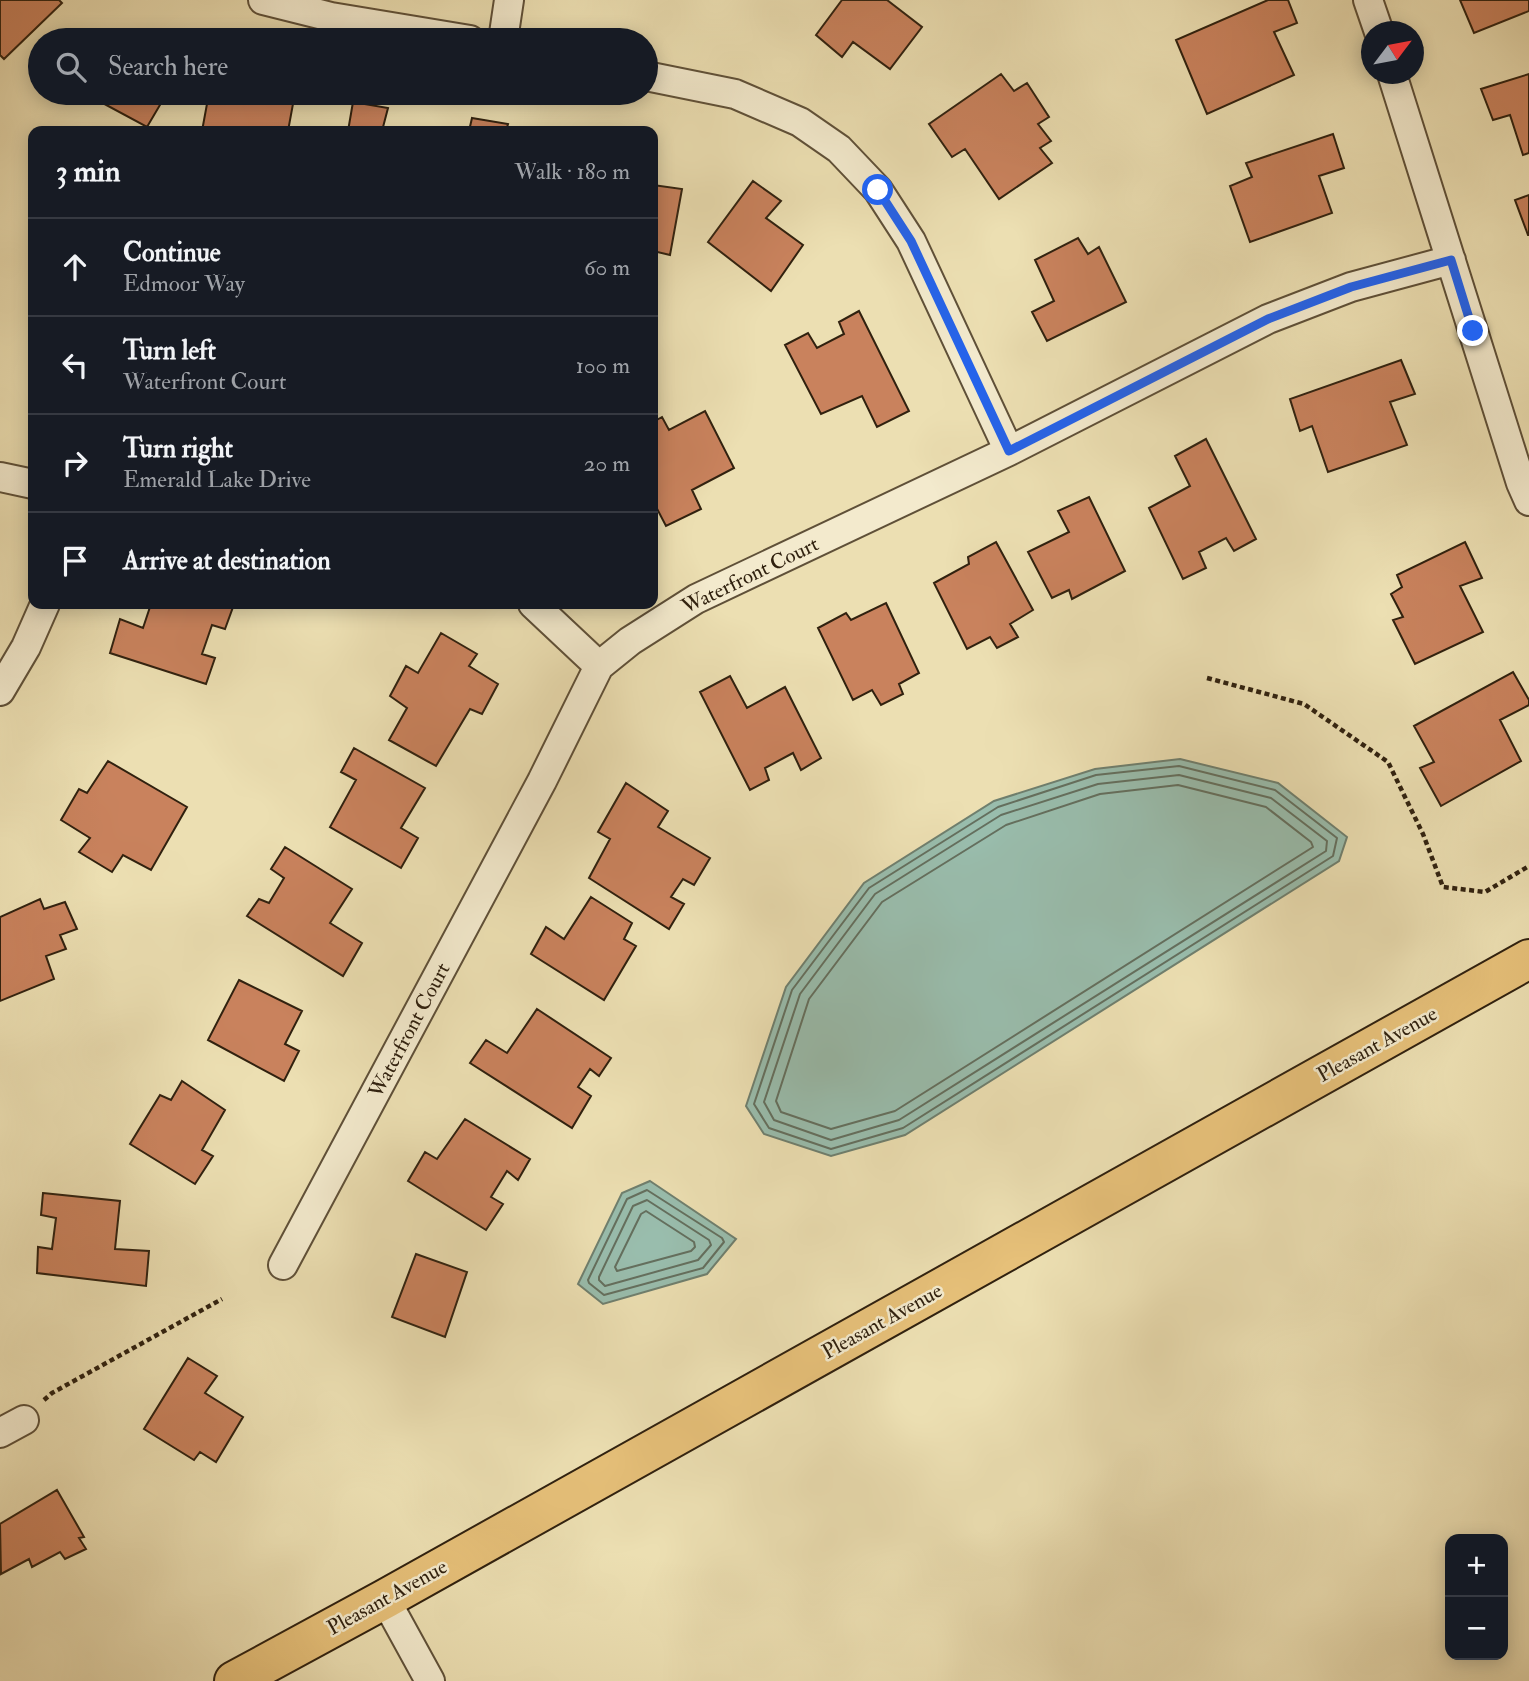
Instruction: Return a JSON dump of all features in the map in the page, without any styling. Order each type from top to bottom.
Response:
[{"type":"main road","name":"Pleasant Avenue","points":[[234,1681],[1529,959]]},
{"type":"street","points":[[263,0],[331,17],[397,28]]},
{"type":"street","points":[[505,28],[509,0]]},
{"type":"street","points":[[1368,0],[1375,21]]},
{"type":"street","points":[[658,78],[735,94],[800,122],[839,149],[878,190],[911,241],[1009,451]]},
{"type":"street","points":[[1395,84],[1529,501]]},
{"type":"street","name":"Waterfront Court","points":[[283,1265],[542,781],[599,666],[629,641],[696,600],[1009,451],[1268,319],[1351,287],[1451,260]]},
{"type":"street","points":[[0,477],[28,483]]},
{"type":"street","points":[[0,691],[26,647],[43,609]]},
{"type":"street","points":[[538,609],[599,666]]},
{"type":"street","points":[[385,1599],[430,1681]]},
{"type":"path","points":[[1207,678],[1304,704],[1388,762],[1423,834],[1443,887],[1485,892],[1529,866]]},
{"type":"path","points":[[12,1427],[52,1393],[222,1299]]},
{"type":"water","points":[[1180,759],[1278,783],[1347,837],[1339,861],[905,1135],[831,1156],[764,1134],[746,1106],[786,987],[864,883],[994,801],[1095,769]]},
{"type":"water","points":[[650,1181],[736,1239],[707,1274],[603,1304],[578,1284],[622,1193]]},
{"type":"building","points":[[0,0],[59,0],[62,3],[36,28],[28,28],[28,36],[4,59],[0,55]]},
{"type":"building","points":[[842,0],[887,0],[922,27],[890,69],[853,42],[842,57],[816,35]]},
{"type":"building","points":[[1268,0],[1288,0],[1297,23],[1274,32],[1294,75],[1207,114],[1176,40]]},
{"type":"building","points":[[1460,0],[1529,0],[1529,11],[1474,33]]},
{"type":"building","points":[[1001,74],[1014,91],[1027,83],[1049,117],[1038,124],[1051,141],[1040,148],[1052,163],[999,199],[965,149],[952,157],[929,124]]},
{"type":"building","points":[[1529,74],[1529,153],[1523,155],[1510,115],[1493,120],[1481,89]]},
{"type":"building","points":[[106,105],[160,105],[145,126]]},
{"type":"building","points":[[207,105],[293,105],[289,126],[203,126]]},
{"type":"building","points":[[352,105],[388,108],[383,126],[349,126]]},
{"type":"building","points":[[472,118],[508,124],[507,126],[470,126]]},
{"type":"building","points":[[1333,134],[1344,168],[1319,176],[1332,213],[1250,242],[1230,186],[1252,177],[1246,163]]},
{"type":"building","points":[[753,181],[781,201],[766,218],[803,245],[771,291],[708,242]]},
{"type":"building","points":[[658,186],[682,189],[670,255],[658,252]]},
{"type":"building","points":[[1529,195],[1529,235],[1528,235],[1515,200]]},
{"type":"building","points":[[1078,238],[1088,254],[1099,247],[1126,302],[1047,341],[1032,312],[1054,301],[1035,260]]},
{"type":"building","points":[[859,311],[909,411],[877,427],[862,396],[821,414],[785,345],[808,333],[817,348],[844,334],[839,322]]},
{"type":"building","points":[[1401,360],[1415,394],[1390,402],[1407,445],[1328,472],[1312,426],[1300,431],[1290,399]]},
{"type":"building","points":[[705,411],[734,468],[692,490],[701,509],[666,526],[658,511],[658,419],[662,417],[669,430]]},
{"type":"building","points":[[1206,439],[1256,539],[1234,551],[1226,538],[1199,552],[1206,568],[1183,579],[1149,508],[1190,486],[1175,456]]},
{"type":"building","points":[[1089,497],[1125,571],[1072,599],[1069,590],[1052,598],[1028,552],[1069,532],[1058,511]]},
{"type":"building","points":[[996,542],[1033,610],[1010,624],[1018,637],[997,648],[990,637],[967,649],[934,583],[969,564],[968,557]]},
{"type":"building","points":[[1465,542],[1482,578],[1460,586],[1483,632],[1415,664],[1393,620],[1403,617],[1391,594],[1402,587],[1397,575]]},
{"type":"building","points":[[886,603],[919,673],[899,684],[903,694],[881,705],[872,690],[853,700],[818,628],[846,613],[851,620]]},
{"type":"building","points":[[149,609],[232,609],[225,629],[212,625],[202,654],[215,658],[206,684],[110,653],[120,619],[143,628]]},
{"type":"building","points":[[441,633],[477,654],[469,666],[498,684],[482,714],[470,709],[436,766],[389,740],[407,708],[390,696],[406,666],[418,673]]},
{"type":"building","points":[[1513,672],[1529,700],[1529,705],[1500,720],[1521,761],[1441,806],[1420,768],[1434,762],[1414,726]]},
{"type":"building","points":[[730,676],[747,708],[785,687],[821,758],[801,770],[793,753],[765,768],[769,780],[750,790],[700,692]]},
{"type":"building","points":[[354,748],[425,788],[401,828],[418,838],[401,868],[330,827],[356,780],[341,772]]},
{"type":"building","points":[[108,761],[187,807],[151,870],[123,855],[112,872],[79,852],[90,838],[61,820],[79,789],[87,793]]},
{"type":"building","points":[[626,783],[668,811],[658,827],[710,858],[694,885],[683,879],[671,897],[684,904],[669,929],[589,878],[610,839],[598,832]]},
{"type":"building","points":[[285,847],[352,889],[330,923],[362,943],[343,976],[247,916],[259,899],[269,903],[284,878],[271,869]]},
{"type":"building","points":[[591,897],[632,923],[624,939],[636,946],[604,1000],[531,954],[546,927],[564,939]]},
{"type":"building","points":[[40,899],[44,909],[65,902],[77,929],[60,935],[66,949],[46,956],[54,979],[0,1001],[0,917]]},
{"type":"building","points":[[239,980],[302,1011],[285,1044],[299,1051],[284,1081],[208,1040]]},
{"type":"building","points":[[537,1009],[611,1058],[599,1076],[590,1069],[578,1087],[591,1096],[572,1128],[470,1063],[486,1040],[507,1053]]},
{"type":"building","points":[[182,1081],[225,1110],[202,1150],[213,1156],[195,1184],[130,1144],[160,1095],[171,1100]]},
{"type":"building","points":[[465,1119],[530,1159],[518,1180],[507,1171],[491,1197],[503,1204],[486,1230],[408,1181],[425,1152],[437,1159]]},
{"type":"building","points":[[43,1193],[120,1201],[115,1249],[149,1251],[146,1286],[37,1273],[38,1247],[52,1249],[56,1218],[41,1215]]},
{"type":"building","points":[[416,1254],[467,1272],[445,1337],[392,1317]]},
{"type":"building","points":[[188,1358],[217,1376],[205,1393],[243,1417],[216,1462],[200,1452],[194,1460],[144,1429]]},
{"type":"building","points":[[57,1490],[84,1537],[79,1538],[86,1549],[65,1559],[60,1552],[32,1567],[29,1559],[1,1574],[0,1524]]},
{"type":"route","points":[[878,190],[911,241],[1009,451],[1268,319],[1351,287],[1451,260],[1473,331]]}]
